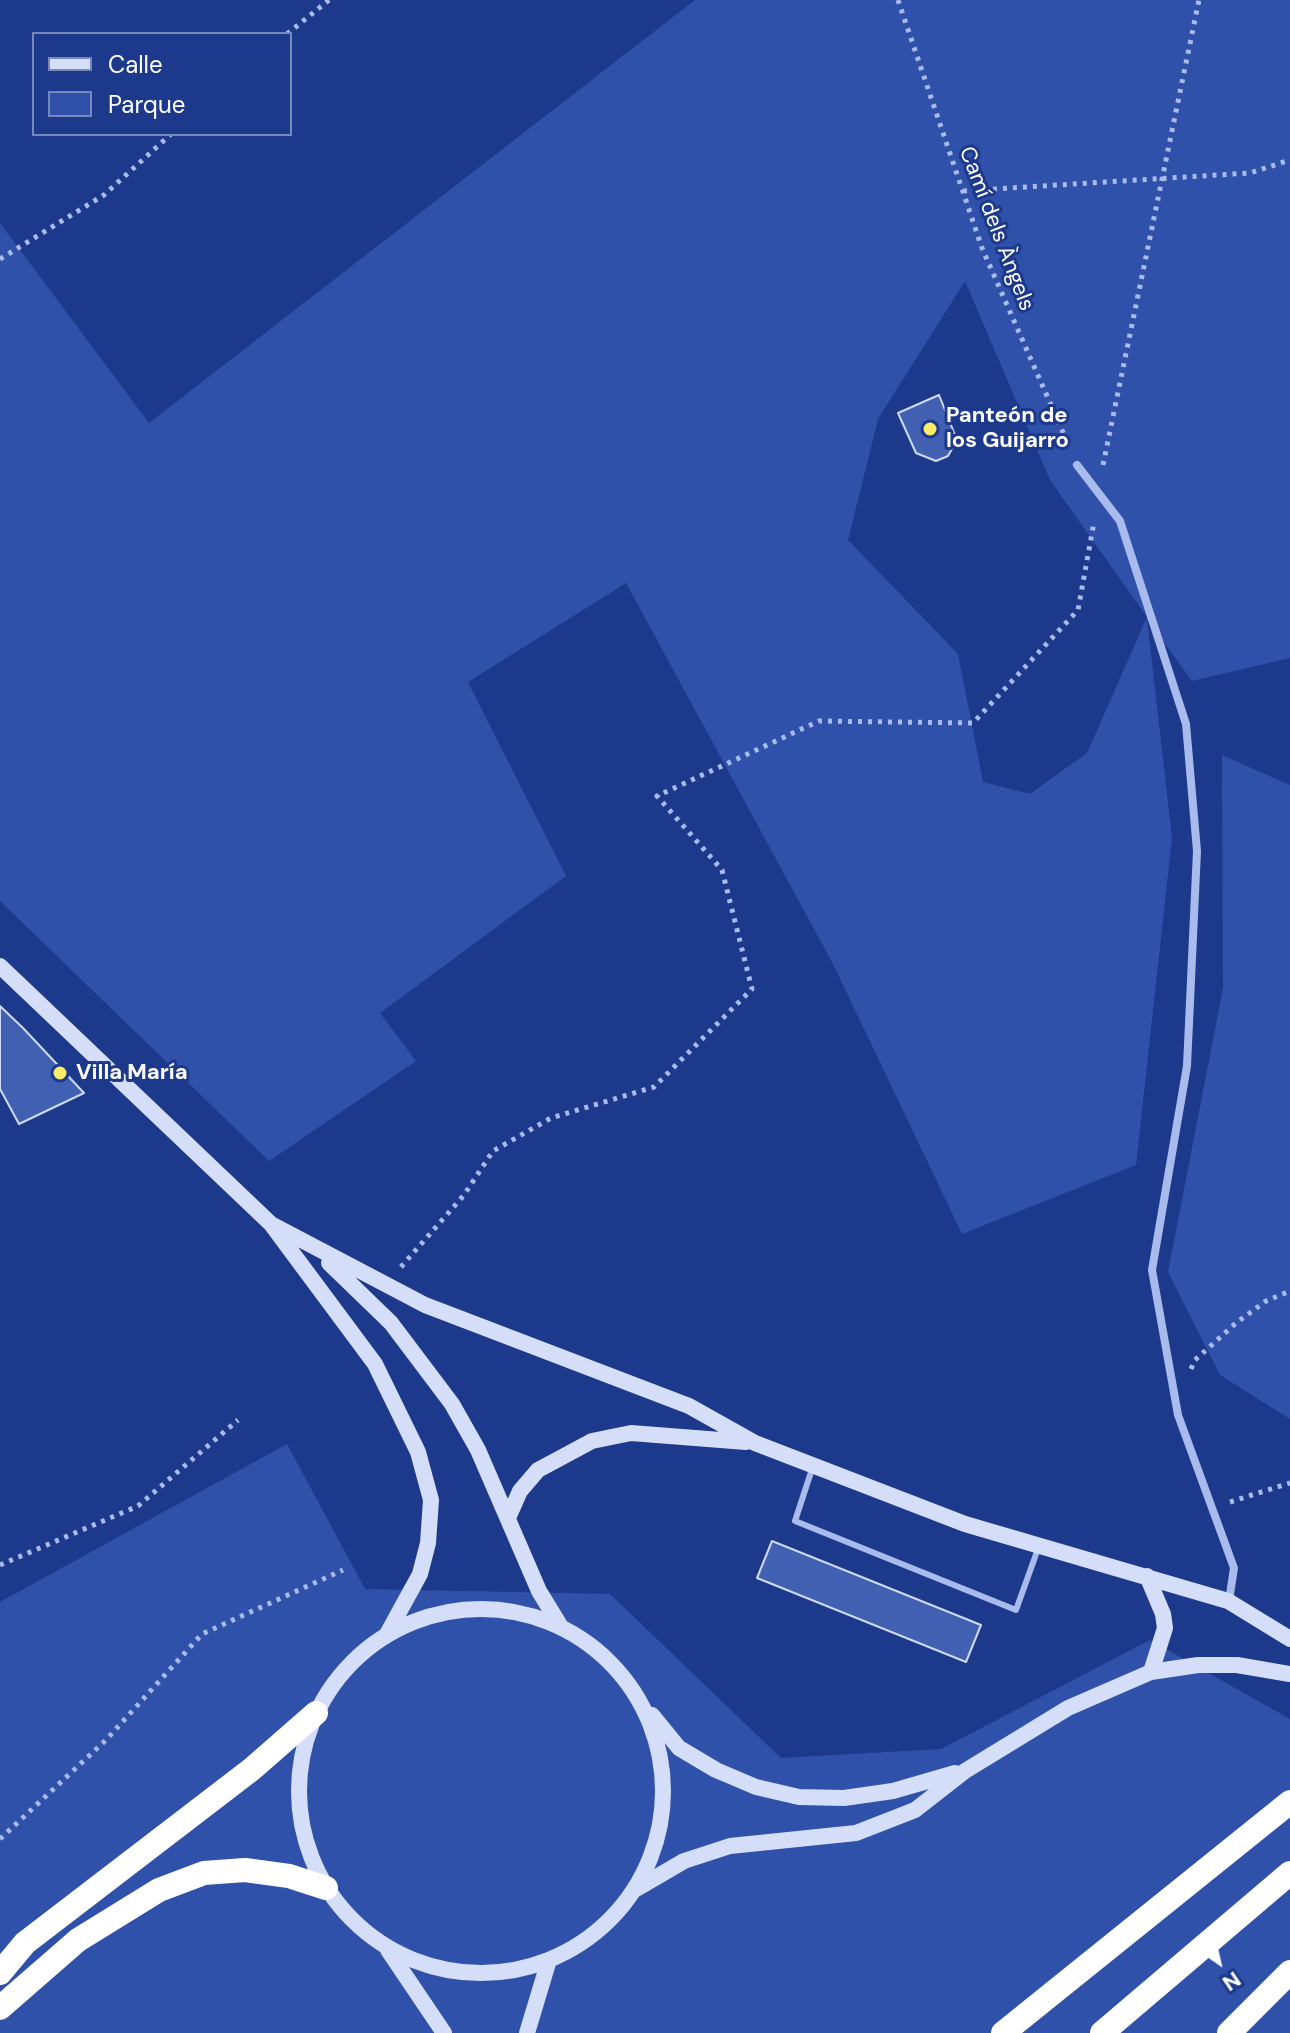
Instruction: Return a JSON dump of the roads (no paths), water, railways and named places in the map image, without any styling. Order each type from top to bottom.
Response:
[{"type":"highway","points":[[0,1973],[25,1943],[252,1769],[316,1713]]},
{"type":"highway","points":[[1003,2033],[1290,1802]]},
{"type":"highway","points":[[0,2008],[78,1940],[159,1890],[204,1873],[245,1870],[289,1876],[326,1888]]},
{"type":"highway","points":[[1102,2033],[1290,1873]]},
{"type":"highway","points":[[1229,2033],[1290,1972]]},
{"type":"main road","points":[[0,966],[271,1224],[375,1364],[418,1452],[431,1500],[428,1543],[420,1574],[386,1636]]},
{"type":"main road","points":[[271,1224],[425,1305],[689,1406],[755,1443],[965,1524],[1228,1601],[1290,1639]]},
{"type":"main road","points":[[307,1243],[391,1323],[438,1385],[478,1450],[539,1591],[561,1627]]},
{"type":"main road","points":[[508,1518],[520,1491],[538,1470],[592,1441],[631,1433],[755,1443]]},
{"type":"main road","points":[[1147,1576],[1163,1614],[1165,1628],[1151,1672]]},
{"type":"main road","points":[[643,1705],[657,1741],[663,1779],[663,1805],[652,1855],[635,1890],[612,1919],[582,1943],[549,1960],[509,1972],[467,1974],[426,1966],[387,1948],[353,1922],[326,1888],[312,1861],[298,1802],[305,1741],[316,1713],[345,1669],[386,1636],[419,1620],[454,1611],[479,1609],[527,1614],[561,1627],[603,1655],[621,1673],[679,1748],[716,1770],[756,1787],[799,1797],[844,1798],[893,1791],[965,1771]]},
{"type":"main road","points":[[635,1890],[684,1861],[730,1846],[812,1840],[856,1833],[915,1810],[965,1771],[1068,1708],[1151,1672],[1198,1665],[1237,1665],[1290,1674]]},
{"type":"main road","points":[[387,1948],[444,2033]]},
{"type":"main road","points":[[527,2033],[549,1960]]},
{"type":"street","points":[[1077,465],[1120,521],[1186,724],[1197,851],[1187,1066],[1152,1270],[1178,1415],[1234,1568],[1234,1584],[1228,1601]]},
{"type":"lane","points":[[813,1466],[795,1521],[1016,1610],[1039,1546]]},
{"type":"place","name":"Panteón de los Guijarro","points":[[930,429]]},
{"type":"place","name":"Villa María","points":[[60,1073]]}]
